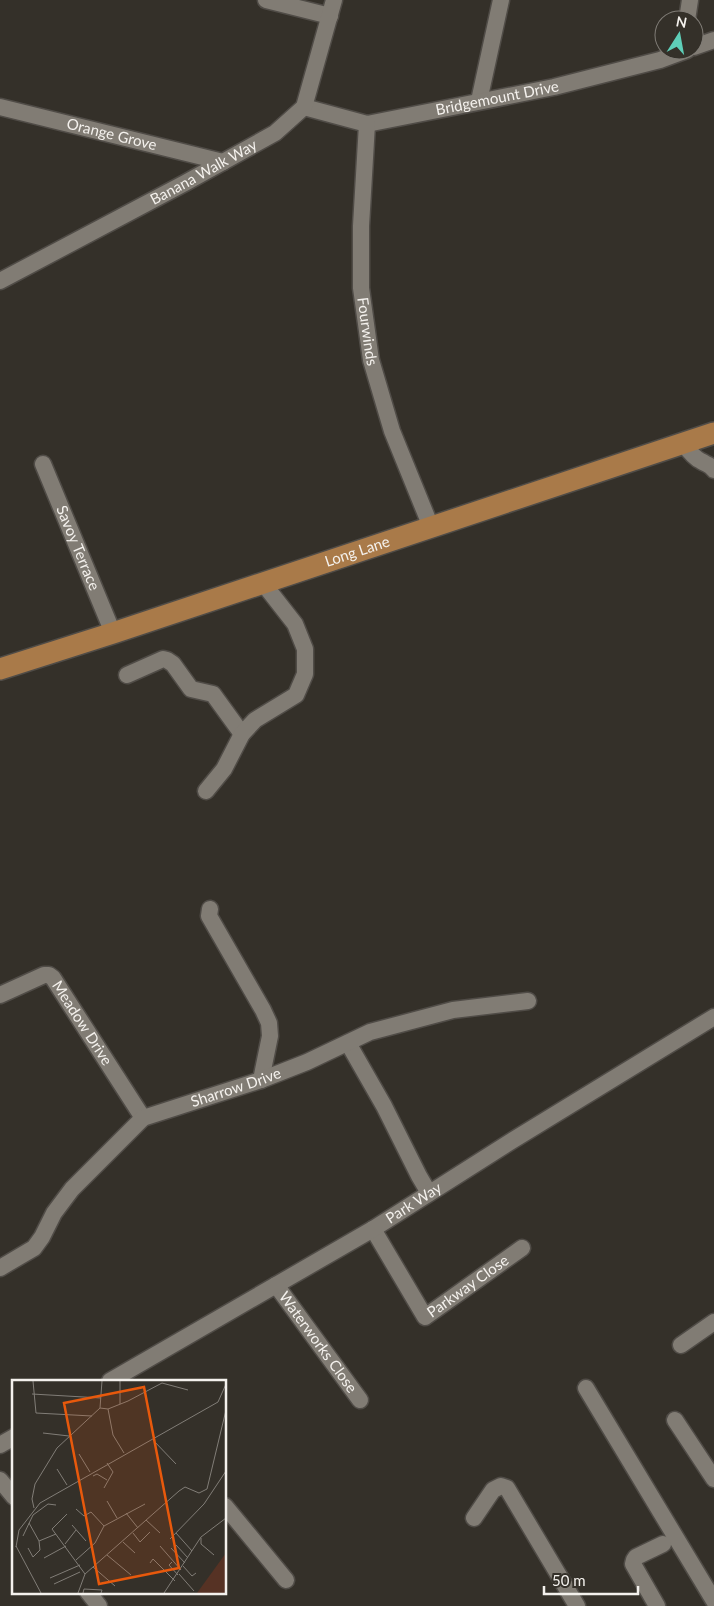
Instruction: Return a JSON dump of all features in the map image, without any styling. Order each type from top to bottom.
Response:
[{"type":"main road","name":"Long Lane","points":[[0,670],[714,433]]},
{"type":"street","points":[[266,0],[332,8],[304,106]]},
{"type":"street","points":[[480,101],[502,0]]},
{"type":"street","name":"Bridgemount Drive","points":[[304,106],[367,124],[554,87],[660,60]]},
{"type":"street","name":"Banana Walk Way","points":[[0,281],[275,133],[304,106]]},
{"type":"street","name":"Orange Grove","points":[[0,107],[223,162]]},
{"type":"street","name":"Fourwinds","points":[[367,124],[361,226],[361,288],[371,360],[392,431],[431,527]]},
{"type":"street","points":[[683,444],[700,461],[713,465]]},
{"type":"street","name":"Savoy Terrace","points":[[43,464],[113,633]]},
{"type":"street","points":[[206,791],[224,769],[242,734],[255,720],[296,695],[305,674],[305,649],[295,624],[263,583]]},
{"type":"street","points":[[127,675],[162,659],[167,660],[191,689],[213,694],[242,734]]},
{"type":"street","points":[[210,909],[209,916],[269,1023],[270,1036],[261,1080]]},
{"type":"street","name":"Meadow Drive","points":[[0,995],[44,975],[49,975],[53,978],[142,1118]]},
{"type":"street","name":"Sharrow Drive","points":[[0,1268],[34,1248],[54,1213],[72,1189],[142,1118],[261,1080],[307,1062],[370,1032],[453,1010],[528,1001]]},
{"type":"street","name":"Park Way","points":[[116,1380],[373,1229],[714,1017]]},
{"type":"street","points":[[348,1042],[429,1193]]},
{"type":"street","name":"Parkway Close","points":[[373,1229],[425,1317],[522,1248]]},
{"type":"street","name":"Waterworks Close","points":[[276,1285],[360,1400]]},
{"type":"street","points":[[681,1345],[714,1322]]},
{"type":"street","points":[[586,1388],[714,1601]]},
{"type":"street","points":[[675,1420],[714,1479]]},
{"type":"street","points":[[0,1445],[12,1438]]},
{"type":"street","points":[[0,1480],[12,1495]]},
{"type":"street","points":[[474,1518],[494,1490],[500,1486],[507,1488],[577,1606]]},
{"type":"street","points":[[226,1507],[286,1580]]},
{"type":"street","points":[[657,1606],[633,1564],[636,1557],[664,1544]]},
{"type":"street","points":[[90,1594],[99,1606]]}]
